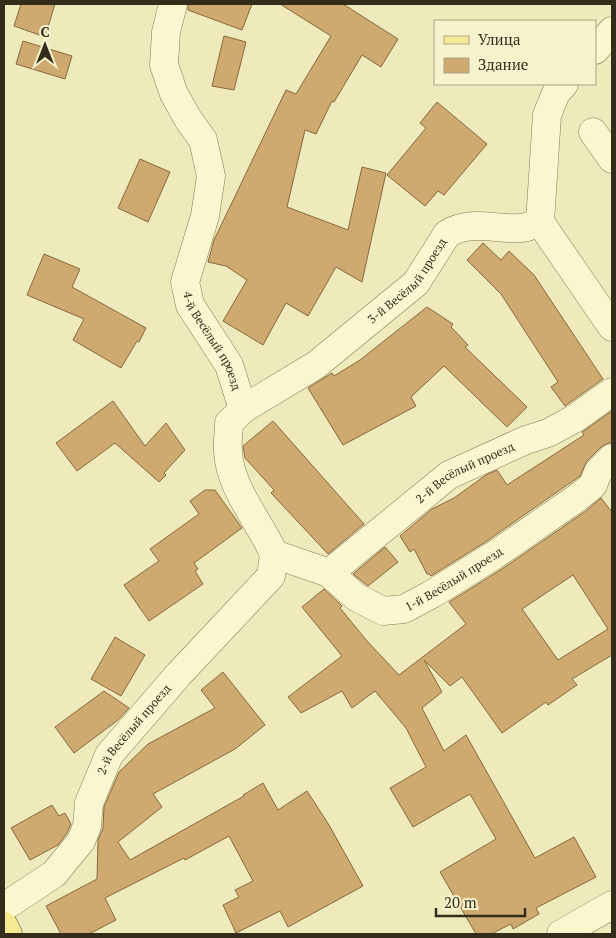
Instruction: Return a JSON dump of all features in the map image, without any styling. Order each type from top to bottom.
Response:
[{"type":"main road","points":[[4,926],[8,934]]},
{"type":"street","name":"4-й Весёлый проезд","points":[[173,4],[166,32],[164,65],[174,94],[203,140],[211,176],[205,216],[185,282],[190,305],[229,365],[243,409]]},
{"type":"street","points":[[596,49],[612,31]]},
{"type":"street","points":[[563,85],[556,93],[547,115],[540,222],[612,327]]},
{"type":"street","points":[[593,132],[612,159]]},
{"type":"street","name":"3-й Весёлый проезд","points":[[243,409],[316,365],[416,283],[448,234],[454,230],[480,226],[522,228],[540,222]]},
{"type":"street","name":"2-й Весёлый проезд","points":[[329,573],[449,475],[518,444],[548,433],[574,419],[612,392]]},
{"type":"street","points":[[243,409],[229,423],[228,452],[232,472],[241,497],[265,534],[274,554]]},
{"type":"street","name":"1-й Весёлый проезд","points":[[274,554],[329,573],[356,597],[383,611],[404,609],[493,556],[576,498],[593,485],[598,472],[612,458]]},
{"type":"street","name":"2-й Весёлый проезд","points":[[4,907],[54,874],[81,841],[87,826],[89,804],[109,755],[179,674],[270,576],[274,554]]},
{"type":"street","points":[[560,934],[612,905]]},
{"type":"building","points":[[21,4],[55,4],[45,37],[14,26]]},
{"type":"building","points":[[188,4],[252,4],[242,30],[188,10]]},
{"type":"building","points":[[280,4],[343,4],[398,39],[381,67],[362,55],[334,102],[332,101],[316,134],[305,130],[287,207],[348,230],[362,167],[386,173],[362,282],[336,267],[308,316],[286,303],[263,345],[223,321],[247,280],[226,266],[208,262],[214,240],[286,90],[296,94],[331,36]]},
{"type":"building","points":[[224,36],[246,42],[234,90],[212,86]]},
{"type":"building","points":[[23,41],[72,56],[65,79],[16,64]]},
{"type":"building","points":[[437,102],[487,144],[444,195],[438,191],[425,206],[387,175],[426,128],[420,123]]},
{"type":"building","points":[[140,159],[170,172],[148,222],[118,208]]},
{"type":"building","points":[[483,243],[501,260],[509,251],[534,275],[603,379],[565,406],[551,387],[558,382],[501,294],[467,260]]},
{"type":"building","points":[[44,254],[80,269],[72,287],[146,328],[121,368],[73,340],[84,319],[27,295]]},
{"type":"building","points":[[427,307],[453,324],[451,327],[468,345],[465,347],[527,407],[507,427],[444,366],[411,397],[416,406],[343,445],[308,388],[332,373],[334,376],[360,360]]},
{"type":"building","points":[[113,401],[145,446],[166,423],[185,450],[164,473],[166,475],[159,482],[115,443],[77,471],[56,443]]},
{"type":"building","points":[[612,411],[612,443],[601,447],[587,461],[580,476],[484,543],[431,576],[427,574],[414,549],[410,552],[400,536],[432,509],[454,498],[486,475],[497,470],[507,485],[584,435],[582,432]]},
{"type":"building","points":[[273,421],[364,524],[328,554],[271,493],[274,490],[245,458],[243,446]]},
{"type":"building","points":[[205,490],[215,490],[242,528],[194,563],[198,569],[195,571],[203,584],[149,621],[124,585],[159,561],[150,549],[199,514],[190,501]]},
{"type":"building","points":[[601,498],[612,512],[612,655],[572,679],[577,685],[548,705],[546,702],[502,733],[462,677],[450,686],[424,660],[442,692],[422,708],[444,751],[466,735],[535,858],[574,837],[596,877],[536,908],[539,914],[513,929],[511,924],[491,934],[476,934],[440,872],[496,839],[470,794],[413,827],[390,788],[426,767],[406,728],[375,691],[352,708],[342,691],[301,713],[288,697],[342,656],[302,607],[324,589],[342,606],[340,608],[367,641],[399,675],[466,624],[449,602],[502,569],[586,511]],"holes":[[[573,575],[608,629],[558,660],[522,609]]]},
{"type":"building","points":[[385,547],[398,562],[368,586],[353,574]]},
{"type":"building","points":[[115,637],[145,655],[121,696],[91,679]]},
{"type":"building","points":[[223,672],[265,725],[235,749],[153,794],[162,807],[118,842],[130,860],[244,796],[263,783],[278,810],[307,791],[329,825],[363,886],[288,927],[280,911],[236,933],[223,905],[239,897],[235,890],[253,881],[229,836],[185,860],[184,858],[105,898],[116,920],[89,934],[61,934],[46,906],[97,879],[98,840],[103,828],[104,807],[119,772],[148,744],[215,708],[201,690]]},
{"type":"building","points":[[104,691],[129,708],[118,720],[74,753],[55,727]]},
{"type":"building","points":[[52,805],[59,816],[65,813],[71,824],[58,845],[30,860],[11,828]]}]
